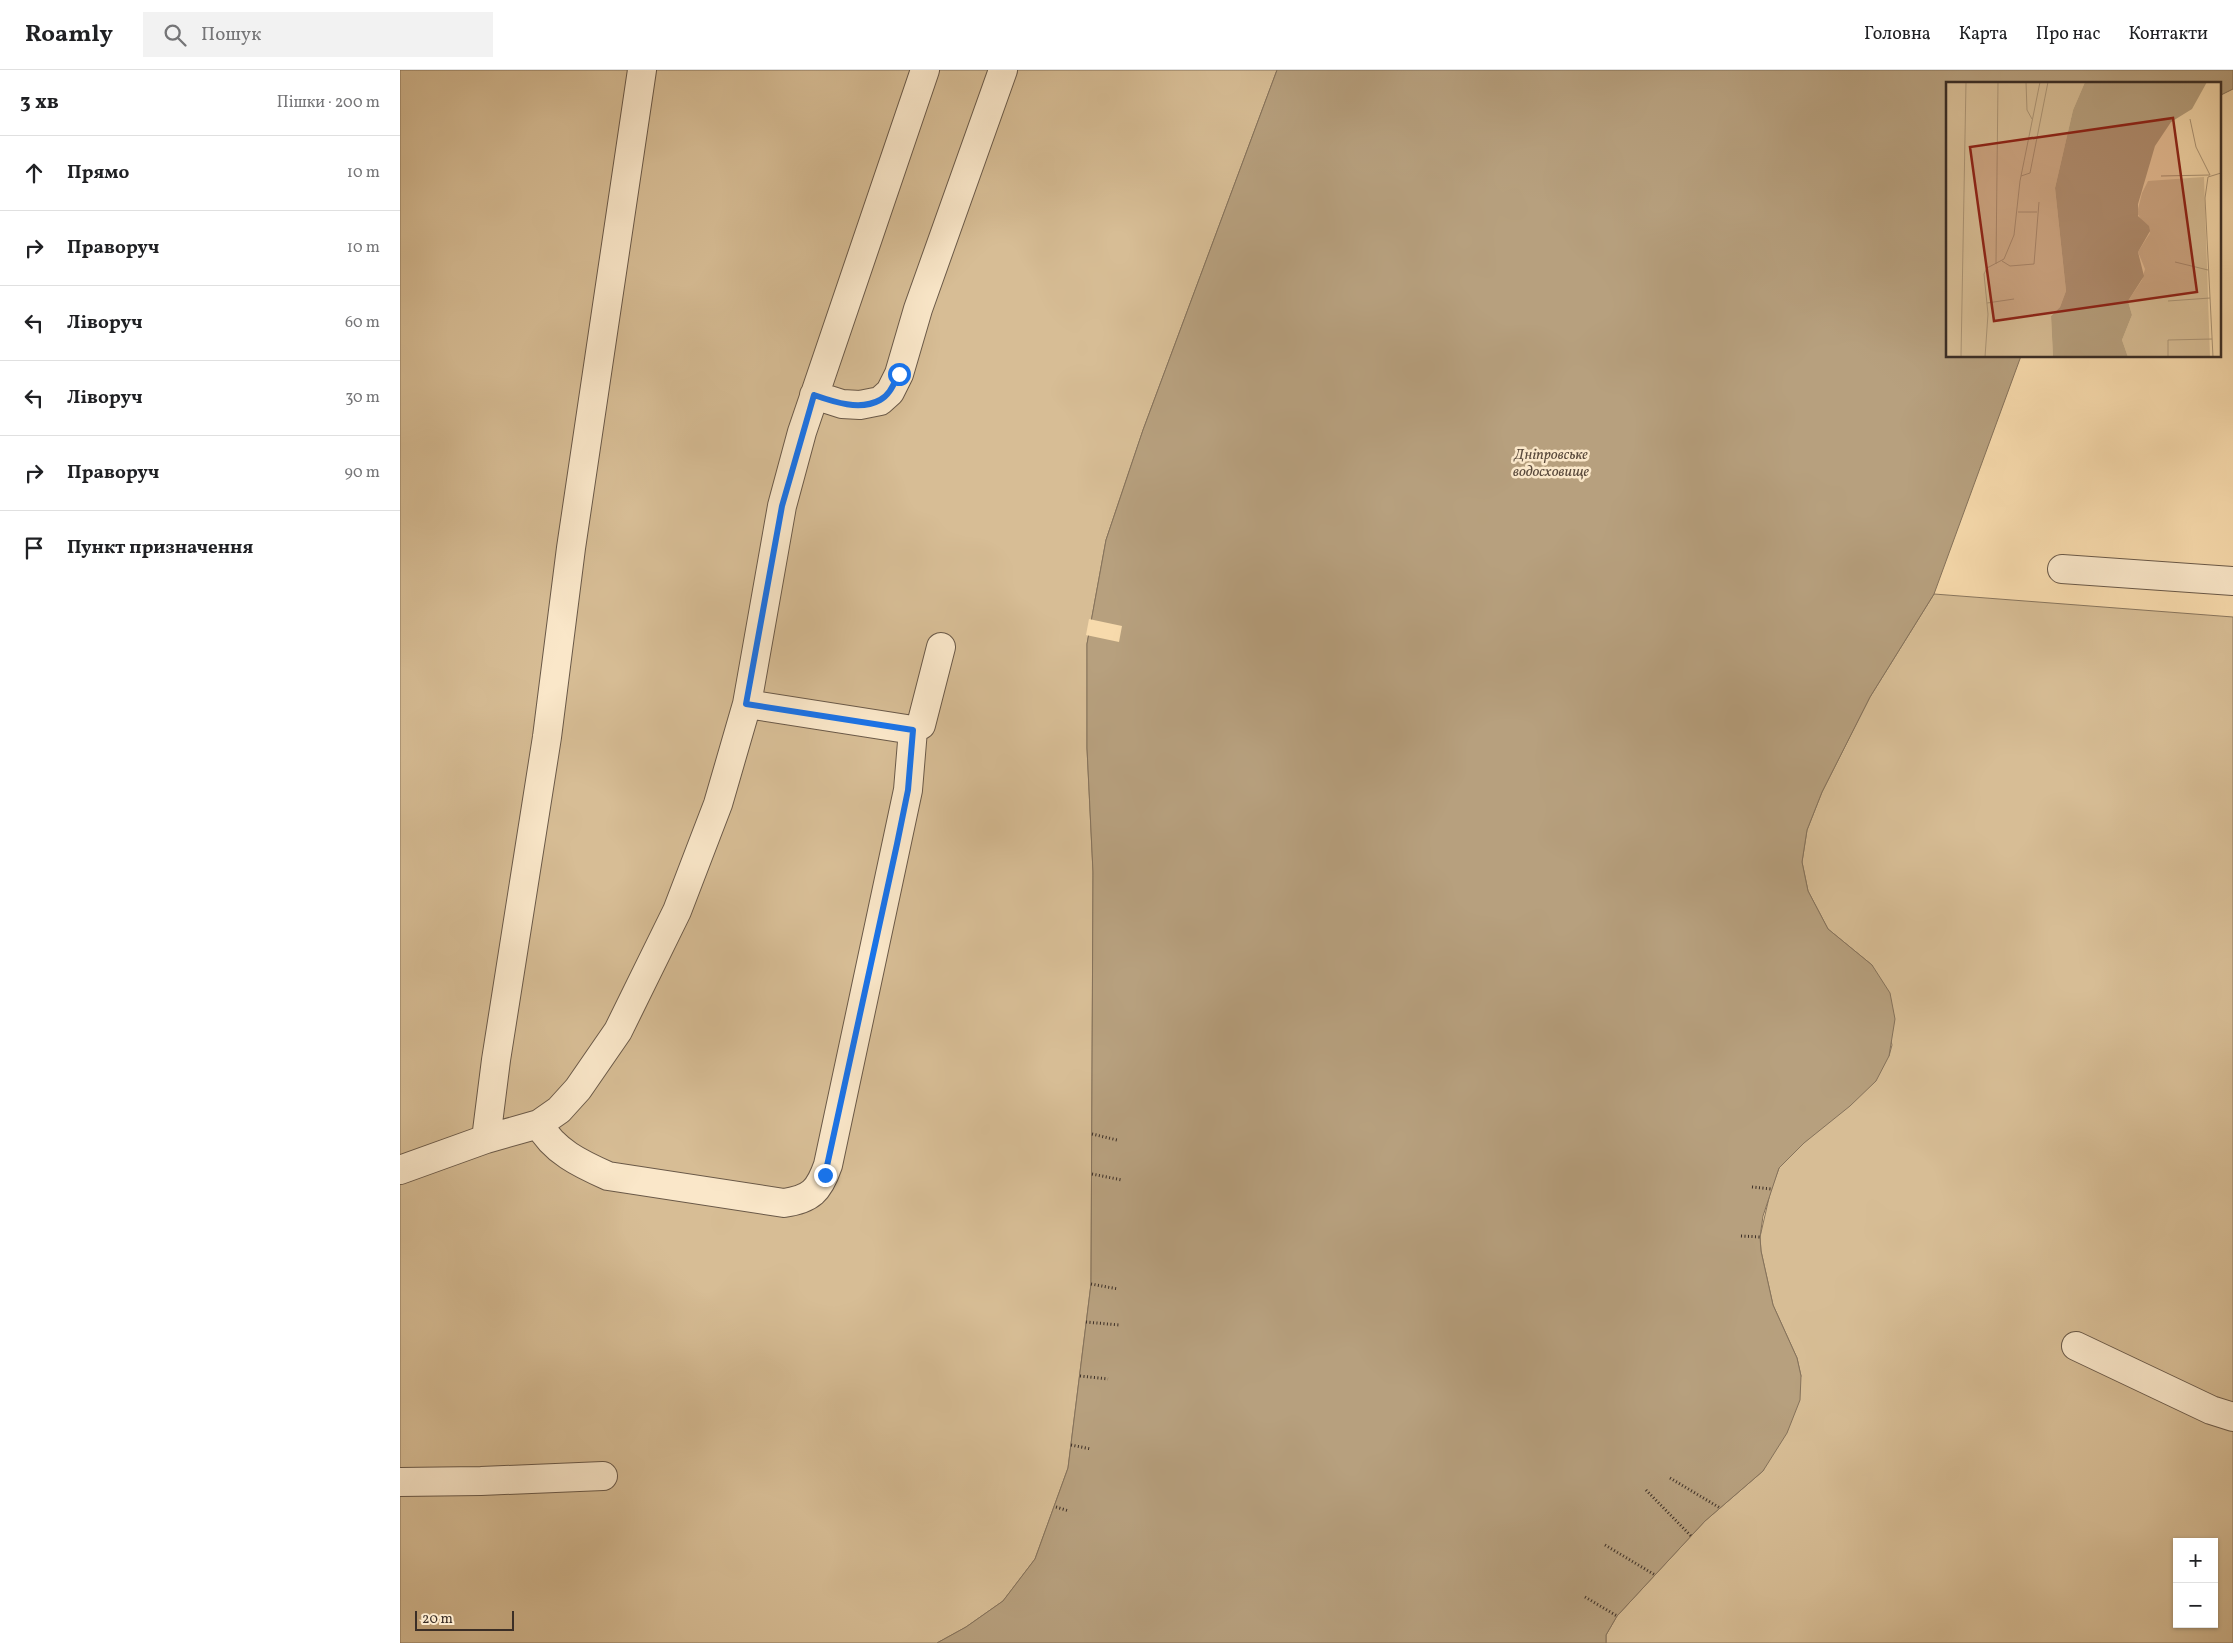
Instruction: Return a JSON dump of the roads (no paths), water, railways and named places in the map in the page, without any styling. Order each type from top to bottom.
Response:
[{"type":"street","points":[[486,1140],[496,1060],[547,737],[571,548],[642,70]]},
{"type":"street","points":[[400,1170],[539,1124],[559,1110],[578,1089],[618,1031],[677,911],[718,804],[746,704],[782,506],[814,395],[925,70]]},
{"type":"street","points":[[814,395],[842,404],[860,405],[880,401],[890,392],[899,374],[918,309],[1003,70]]},
{"type":"street","points":[[2062,569],[2233,581]]},
{"type":"street","points":[[746,704],[913,730],[921,725],[941,647]]},
{"type":"street","points":[[539,1124],[546,1137],[555,1146],[584,1165],[608,1176],[784,1203],[812,1194],[819,1186],[828,1166],[908,790],[913,730]]},
{"type":"street","points":[[2076,1346],[2211,1410],[2233,1417]]},
{"type":"street","points":[[400,1482],[482,1482],[603,1476]]},
{"type":"water","name":"Дніпровське водосховище","points":[[1277,70],[2233,70],[2233,89],[2220,96],[2220,82],[1946,82],[1946,358],[2020,358],[1934,594],[1870,697],[1822,792],[1807,830],[1802,862],[1808,891],[1828,929],[1872,965],[1890,993],[1895,1019],[1889,1056],[1876,1081],[1850,1106],[1804,1143],[1779,1168],[1763,1216],[1760,1237],[1761,1251],[1773,1305],[1797,1358],[1801,1376],[1800,1400],[1787,1433],[1763,1471],[1705,1521],[1617,1616],[1606,1635],[1606,1643],[937,1643],[966,1627],[1003,1601],[1035,1559],[1068,1468],[1091,1284],[1093,872],[1087,748],[1087,644],[1106,540],[1143,430]]}]
